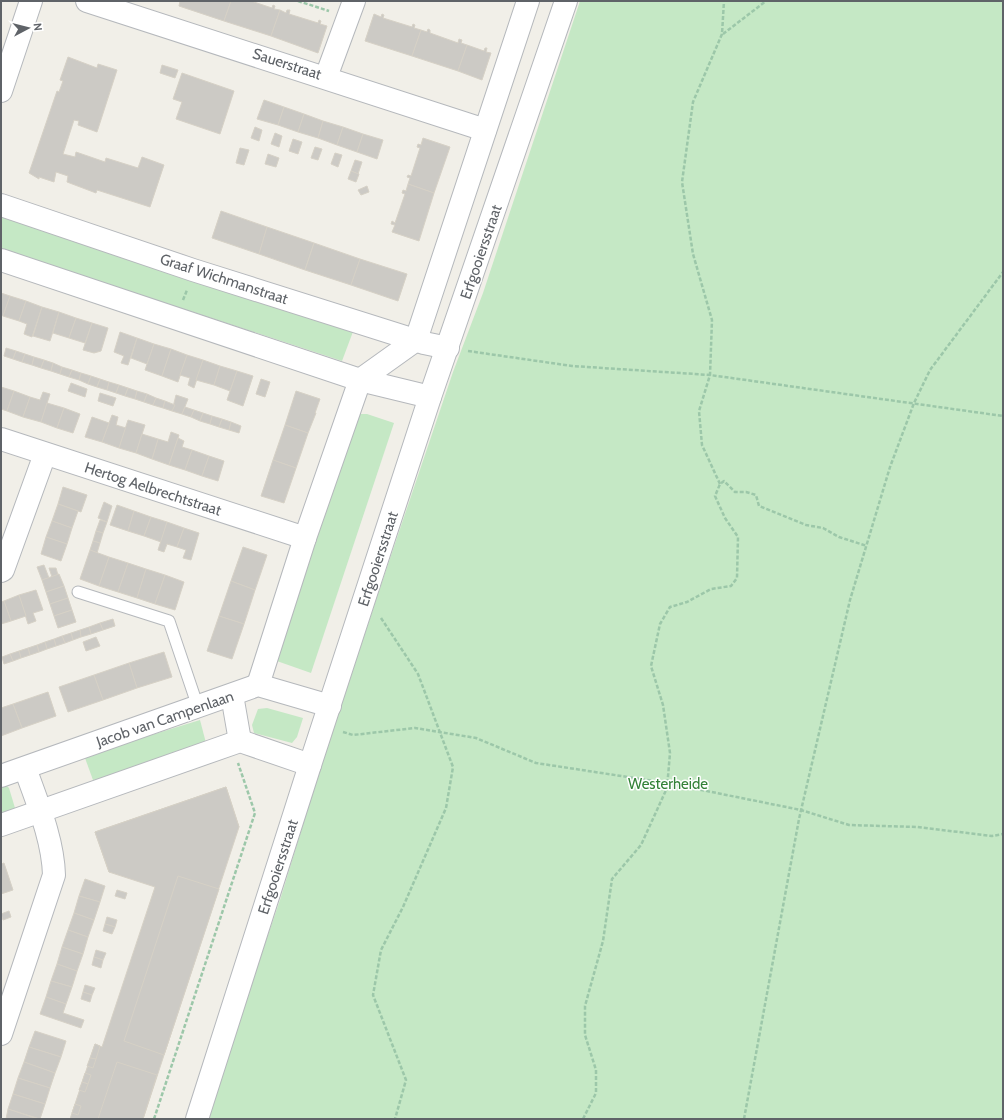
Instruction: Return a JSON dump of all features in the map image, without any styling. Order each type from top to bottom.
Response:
[{"type":"street","points":[[1,91],[31,1]]},
{"type":"street","name":"Sauerstraat","points":[[87,1],[326,77],[485,130]]},
{"type":"street","points":[[327,716],[258,685],[305,538],[360,380],[416,340],[528,1]]},
{"type":"street","name":"Erfgooiersstraat","points":[[197,1119],[430,396],[448,348],[566,1]]},
{"type":"street","points":[[326,77],[351,9]]},
{"type":"street","name":"Graaf Wichmanstraat","points":[[1,205],[193,270],[416,340],[448,348]]},
{"type":"street","points":[[1,260],[360,380],[430,396]]},
{"type":"street","name":"Hertog Aelbrechtstraat","points":[[1,439],[305,538]]},
{"type":"street","points":[[1,571],[3,570],[45,454]]},
{"type":"street","name":"Jacob van Campenlaan","points":[[1,776],[258,685]]},
{"type":"street","points":[[232,695],[236,742]]},
{"type":"street","points":[[1,825],[236,742],[310,765]]},
{"type":"street","points":[[1,1034],[54,875],[53,861],[41,811],[25,768]]},
{"type":"lane","points":[[78,592],[169,621],[198,707]]},
{"type":"path","points":[[298,1],[351,9]]},
{"type":"path","points":[[720,484],[702,445],[699,411],[710,375],[712,320],[693,254],[682,182],[693,102],[722,34],[724,1]]},
{"type":"path","points":[[722,34],[766,1]]},
{"type":"path","points":[[178,318],[193,270]]},
{"type":"path","points":[[744,1119],[801,810],[850,600],[890,467],[914,403],[930,370],[1003,272]]},
{"type":"path","points":[[448,348],[572,366],[710,375],[1003,416]]},
{"type":"path","points":[[583,1119],[596,1093],[596,1070],[585,1035],[585,1006],[603,941],[612,879],[641,845],[667,788],[670,753],[663,705],[651,666],[660,624],[670,607],[687,602],[711,589],[731,586],[737,578],[738,537],[725,518],[715,496],[720,484],[724,481],[735,492],[746,492],[756,495],[759,506],[806,525],[823,528],[839,537],[867,546]]},
{"type":"path","points":[[366,595],[418,674],[441,732],[452,767],[446,808],[403,907],[381,950],[373,995],[406,1080],[395,1119]]},
{"type":"path","points":[[327,716],[353,735],[415,728],[476,738],[536,763],[667,783],[801,810],[849,825],[917,827],[992,836],[1003,834]]},
{"type":"path","points":[[154,1119],[254,812],[236,742]]},
{"type":"green space","name":"Westerheide","points":[[580,1],[1003,1],[1003,1119],[205,1119],[280,900],[317,779],[379,591],[453,372],[483,293]]},
{"type":"green space","points":[[1,214],[354,329],[342,361],[1,249]]},
{"type":"green space","points":[[358,414],[367,414],[394,423],[311,673],[274,660]]},
{"type":"green space","points":[[267,708],[303,718],[297,737],[292,743],[254,733],[252,725],[258,709]]},
{"type":"green space","points":[[200,720],[206,743],[109,777],[93,780],[85,758],[135,740]]},
{"type":"green space","points":[[3,782],[9,788],[15,808],[1,813],[1,783]]},
{"type":"building","points":[[180,1],[231,1],[224,21],[179,6]]},
{"type":"building","points":[[231,1],[251,1],[272,8],[273,5],[275,6],[274,9],[280,10],[271,36],[224,21]]},
{"type":"building","points":[[280,10],[286,13],[287,10],[290,10],[289,14],[318,23],[319,20],[321,21],[320,24],[327,26],[318,53],[271,36]]},
{"type":"building","points":[[374,14],[381,17],[382,14],[384,15],[383,18],[412,27],[413,24],[415,25],[414,28],[421,30],[412,56],[365,41]]},
{"type":"building","points":[[428,29],[430,30],[430,33],[458,43],[459,39],[462,40],[461,43],[467,45],[458,71],[412,56],[421,30],[427,32]]},
{"type":"building","points":[[467,45],[484,51],[485,48],[487,48],[486,52],[491,53],[482,80],[458,71]]},
{"type":"building","points":[[68,57],[97,68],[98,64],[117,70],[97,132],[78,125],[79,121],[74,120],[63,154],[75,157],[76,152],[105,162],[106,158],[138,168],[142,157],[164,165],[150,207],[97,190],[96,193],[67,182],[68,176],[56,172],[54,182],[39,177],[39,179],[29,173],[57,91],[59,92],[63,81],[60,80]]},
{"type":"building","points":[[162,65],[178,70],[175,78],[160,73]]},
{"type":"building","points":[[182,73],[234,91],[220,134],[176,119],[182,102],[173,99]]},
{"type":"building","points":[[264,100],[284,107],[278,125],[257,119]]},
{"type":"building","points":[[284,107],[304,114],[298,132],[278,125]]},
{"type":"building","points":[[304,114],[323,121],[318,138],[298,132]]},
{"type":"building","points":[[323,121],[343,127],[337,145],[318,138]]},
{"type":"building","points":[[255,127],[262,130],[259,141],[251,138]]},
{"type":"building","points":[[343,127],[363,134],[357,152],[337,145]]},
{"type":"building","points":[[275,133],[282,136],[279,147],[271,144]]},
{"type":"building","points":[[363,134],[383,140],[377,159],[357,152]]},
{"type":"building","points":[[423,138],[450,147],[434,193],[408,184],[410,178],[407,177],[408,175],[411,176],[420,148],[417,147],[418,144],[421,145]]},
{"type":"building","points":[[293,139],[302,142],[298,154],[289,151]]},
{"type":"building","points":[[315,147],[322,149],[318,160],[311,158]]},
{"type":"building","points":[[240,148],[249,150],[244,165],[236,163]]},
{"type":"building","points":[[335,153],[342,155],[338,167],[331,164]]},
{"type":"building","points":[[268,154],[279,158],[276,167],[265,164]]},
{"type":"building","points":[[355,160],[362,162],[358,174],[351,171]]},
{"type":"building","points":[[351,171],[359,174],[356,182],[348,179]]},
{"type":"building","points":[[408,184],[434,193],[419,241],[392,232],[395,225],[391,224],[392,221],[395,223],[405,194],[402,193],[403,190],[406,191]]},
{"type":"building","points":[[367,186],[369,192],[361,195],[358,190]]},
{"type":"building","points":[[221,211],[267,227],[259,254],[212,238]]},
{"type":"building","points":[[267,227],[314,243],[305,270],[259,254]]},
{"type":"building","points":[[314,243],[360,259],[351,285],[305,270]]},
{"type":"building","points":[[360,259],[407,274],[398,301],[351,285]]},
{"type":"building","points":[[1,293],[10,296],[3,316],[1,315]]},
{"type":"building","points":[[10,296],[26,301],[19,321],[3,316]]},
{"type":"building","points":[[26,301],[42,307],[32,337],[24,334],[27,324],[19,321]]},
{"type":"building","points":[[42,307],[59,312],[50,341],[33,336]]},
{"type":"building","points":[[59,312],[76,318],[69,338],[53,333]]},
{"type":"building","points":[[76,318],[92,323],[85,343],[69,338]]},
{"type":"building","points":[[92,323],[108,328],[101,351],[94,353],[83,350]]},
{"type":"building","points":[[120,332],[137,338],[128,365],[121,363],[124,356],[114,352]]},
{"type":"building","points":[[137,338],[154,344],[147,364],[131,358]]},
{"type":"building","points":[[154,344],[171,349],[162,376],[145,370]]},
{"type":"building","points":[[6,348],[16,351],[13,359],[4,356]]},
{"type":"building","points":[[171,349],[187,355],[178,382],[162,376]]},
{"type":"building","points":[[16,351],[25,354],[22,362],[13,359]]},
{"type":"building","points":[[25,354],[34,357],[32,365],[22,362]]},
{"type":"building","points":[[187,355],[203,360],[194,388],[188,385],[190,378],[180,375]]},
{"type":"building","points":[[34,357],[44,360],[41,368],[32,365]]},
{"type":"building","points":[[44,360],[53,363],[51,371],[41,368]]},
{"type":"building","points":[[203,360],[220,366],[214,385],[196,380]]},
{"type":"building","points":[[53,363],[62,367],[60,374],[51,371]]},
{"type":"building","points":[[220,366],[237,371],[230,391],[214,385]]},
{"type":"building","points":[[62,367],[72,370],[69,377],[60,374]]},
{"type":"building","points":[[72,370],[81,373],[79,380],[69,377]]},
{"type":"building","points":[[237,371],[253,376],[243,406],[227,400]]},
{"type":"building","points":[[81,373],[91,376],[88,384],[79,380]]},
{"type":"building","points":[[91,376],[100,379],[97,387],[88,384]]},
{"type":"building","points":[[100,379],[109,382],[107,390],[97,387]]},
{"type":"building","points":[[261,379],[270,382],[265,397],[256,394]]},
{"type":"building","points":[[109,382],[119,385],[116,393],[107,390]]},
{"type":"building","points":[[71,383],[87,389],[85,397],[68,391]]},
{"type":"building","points":[[119,385],[128,388],[125,396],[116,393]]},
{"type":"building","points":[[1,387],[14,391],[7,411],[1,409]]},
{"type":"building","points":[[128,388],[137,391],[135,399],[125,396]]},
{"type":"building","points":[[14,391],[30,397],[23,417],[7,411]]},
{"type":"building","points":[[137,391],[147,394],[144,402],[135,399]]},
{"type":"building","points":[[296,391],[320,399],[308,433],[285,425]]},
{"type":"building","points":[[43,392],[50,394],[41,422],[23,417],[30,397],[40,400]]},
{"type":"building","points":[[100,393],[116,398],[113,406],[98,401]]},
{"type":"building","points":[[147,394],[156,398],[153,405],[144,402]]},
{"type":"building","points":[[176,395],[188,399],[182,414],[172,411]]},
{"type":"building","points":[[156,398],[165,401],[163,408],[153,405]]},
{"type":"building","points":[[165,401],[175,405],[172,411],[163,408]]},
{"type":"building","points":[[47,403],[64,408],[57,428],[41,422]]},
{"type":"building","points":[[185,407],[194,410],[191,417],[182,414]]},
{"type":"building","points":[[64,408],[80,414],[73,433],[57,428]]},
{"type":"building","points":[[194,410],[203,413],[200,421],[191,417]]},
{"type":"building","points":[[203,413],[212,416],[210,424],[200,421]]},
{"type":"building","points":[[112,415],[118,417],[116,425],[126,428],[119,448],[102,442]]},
{"type":"building","points":[[212,416],[222,419],[219,427],[210,424]]},
{"type":"building","points":[[92,417],[109,423],[102,442],[85,437]]},
{"type":"building","points":[[222,419],[231,422],[229,430],[219,427]]},
{"type":"building","points":[[128,420],[145,425],[136,453],[119,448]]},
{"type":"building","points":[[231,422],[241,426],[239,433],[229,430]]},
{"type":"building","points":[[285,425],[308,433],[296,468],[273,460]]},
{"type":"building","points":[[171,432],[179,435],[169,465],[152,459],[158,439],[168,442]]},
{"type":"building","points":[[142,434],[158,439],[152,459],[136,453]]},
{"type":"building","points":[[178,438],[184,441],[182,447],[192,450],[185,470],[169,465]]},
{"type":"building","points":[[192,450],[209,456],[202,476],[185,470]]},
{"type":"building","points":[[209,456],[224,461],[218,481],[202,476]]},
{"type":"building","points":[[273,460],[296,468],[284,503],[261,496]]},
{"type":"building","points":[[63,487],[87,495],[81,512],[58,504]]},
{"type":"building","points":[[104,502],[112,506],[107,522],[98,518]]},
{"type":"building","points":[[58,504],[78,511],[72,528],[52,521]]},
{"type":"building","points":[[117,505],[134,511],[128,531],[110,525]]},
{"type":"building","points":[[134,511],[151,517],[144,536],[128,531]]},
{"type":"building","points":[[151,517],[167,522],[161,542],[144,536]]},
{"type":"building","points":[[100,520],[107,522],[103,533],[96,531]]},
{"type":"building","points":[[52,521],[72,528],[67,544],[46,537]]},
{"type":"building","points":[[167,522],[184,528],[177,547],[167,544],[164,552],[158,550]]},
{"type":"building","points":[[184,528],[199,533],[191,560],[183,558],[186,550],[177,547]]},
{"type":"building","points":[[96,531],[103,533],[100,543],[93,541]]},
{"type":"building","points":[[46,537],[67,544],[61,561],[41,554]]},
{"type":"building","points":[[93,541],[100,543],[97,553],[90,550]]},
{"type":"building","points":[[243,547],[267,555],[255,590],[231,581]]},
{"type":"building","points":[[90,550],[109,557],[99,586],[80,579]]},
{"type":"building","points":[[109,557],[128,563],[118,592],[99,586]]},
{"type":"building","points":[[128,563],[146,569],[137,598],[118,592]]},
{"type":"building","points":[[44,565],[49,578],[42,580],[37,567]]},
{"type":"building","points":[[49,568],[56,568],[58,575],[52,577]]},
{"type":"building","points":[[146,569],[165,575],[155,604],[137,598]]},
{"type":"building","points":[[59,574],[64,586],[46,592],[42,580]]},
{"type":"building","points":[[165,575],[184,582],[175,610],[155,604]]},
{"type":"building","points":[[231,581],[255,590],[244,624],[219,616]]},
{"type":"building","points":[[64,586],[68,598],[50,604],[46,592]]},
{"type":"building","points":[[36,590],[43,610],[33,613],[36,621],[28,624],[19,595]]},
{"type":"building","points":[[19,595],[26,616],[11,621],[4,601]]},
{"type":"building","points":[[68,598],[72,610],[54,616],[50,604]]},
{"type":"building","points":[[4,601],[11,621],[1,624],[1,602]]},
{"type":"building","points":[[72,610],[76,622],[58,628],[54,616]]},
{"type":"building","points":[[219,616],[244,624],[232,659],[207,651]]},
{"type":"building","points":[[113,619],[115,626],[103,630],[100,623]]},
{"type":"building","points":[[100,623],[103,630],[91,634],[89,627]]},
{"type":"building","points":[[89,627],[91,634],[81,637],[80,630]]},
{"type":"building","points":[[80,630],[81,637],[73,640],[71,633]]},
{"type":"building","points":[[71,633],[73,640],[65,643],[62,636]]},
{"type":"building","points":[[62,636],[65,643],[56,646],[54,639]]},
{"type":"building","points":[[96,637],[100,646],[86,651],[83,642]]},
{"type":"building","points":[[54,639],[56,646],[47,649],[45,642]]},
{"type":"building","points":[[45,642],[47,649],[39,652],[37,645]]},
{"type":"building","points":[[37,645],[39,652],[30,655],[28,648]]},
{"type":"building","points":[[28,648],[30,655],[21,658],[19,651]]},
{"type":"building","points":[[19,651],[21,658],[13,661],[10,654]]},
{"type":"building","points":[[164,652],[172,677],[137,688],[129,663]]},
{"type":"building","points":[[10,654],[13,661],[4,664],[2,657]]},
{"type":"building","points":[[129,663],[137,688],[103,700],[94,675]]},
{"type":"building","points":[[94,675],[103,700],[68,712],[59,687]]},
{"type":"building","points":[[48,692],[56,716],[22,728],[13,704]]},
{"type":"building","points":[[13,704],[22,728],[1,736],[1,708]]},
{"type":"building","points":[[226,787],[239,827],[109,872],[95,832]]},
{"type":"building","points":[[226,787],[239,827],[143,1119],[70,1119],[95,1044],[102,1047],[155,887],[109,872],[95,832]]},
{"type":"building","points":[[4,863],[13,890],[1,894],[1,864]]},
{"type":"building","points":[[178,876],[219,889],[164,1055],[124,1041]]},
{"type":"building","points":[[85,879],[105,886],[100,902],[79,896]]},
{"type":"building","points":[[117,890],[127,893],[125,899],[115,896]]},
{"type":"building","points":[[79,896],[100,902],[94,920],[74,913]]},
{"type":"building","points":[[9,911],[11,917],[3,920],[1,914]]},
{"type":"building","points":[[74,913],[94,920],[88,937],[68,930]]},
{"type":"building","points":[[107,917],[117,920],[115,927],[105,924]]},
{"type":"building","points":[[105,924],[115,927],[112,934],[103,931]]},
{"type":"building","points":[[68,930],[88,937],[83,954],[62,947]]},
{"type":"building","points":[[62,947],[83,954],[77,971],[57,964]]},
{"type":"building","points":[[96,950],[106,953],[103,960],[94,957]]},
{"type":"building","points":[[94,957],[103,960],[101,968],[92,965]]},
{"type":"building","points":[[57,964],[77,971],[72,987],[51,981]]},
{"type":"building","points":[[51,981],[72,987],[66,1004],[46,997]]},
{"type":"building","points":[[85,985],[95,988],[92,995],[83,992]]},
{"type":"building","points":[[83,992],[92,995],[90,1002],[81,999]]},
{"type":"building","points":[[46,997],[66,1004],[63,1013],[84,1020],[81,1028],[40,1014]]},
{"type":"building","points":[[35,1031],[66,1041],[61,1057],[29,1047]]},
{"type":"building","points":[[95,1044],[100,1046],[96,1059],[90,1058]]},
{"type":"building","points":[[29,1047],[61,1057],[55,1073],[24,1062]]},
{"type":"building","points":[[90,1058],[96,1059],[93,1068],[87,1066]]},
{"type":"building","points":[[24,1062],[55,1073],[50,1088],[18,1078]]},
{"type":"building","points":[[117,1062],[157,1075],[143,1119],[98,1119]]},
{"type":"building","points":[[85,1073],[91,1075],[88,1084],[82,1082]]},
{"type":"building","points":[[18,1078],[50,1088],[45,1104],[13,1094]]},
{"type":"building","points":[[82,1082],[88,1084],[85,1092],[79,1090]]},
{"type":"building","points":[[13,1094],[45,1104],[40,1119],[8,1109]]},
{"type":"building","points":[[75,1104],[81,1106],[78,1115],[72,1113]]},
{"type":"building","points":[[8,1109],[38,1119],[6,1119]]}]
